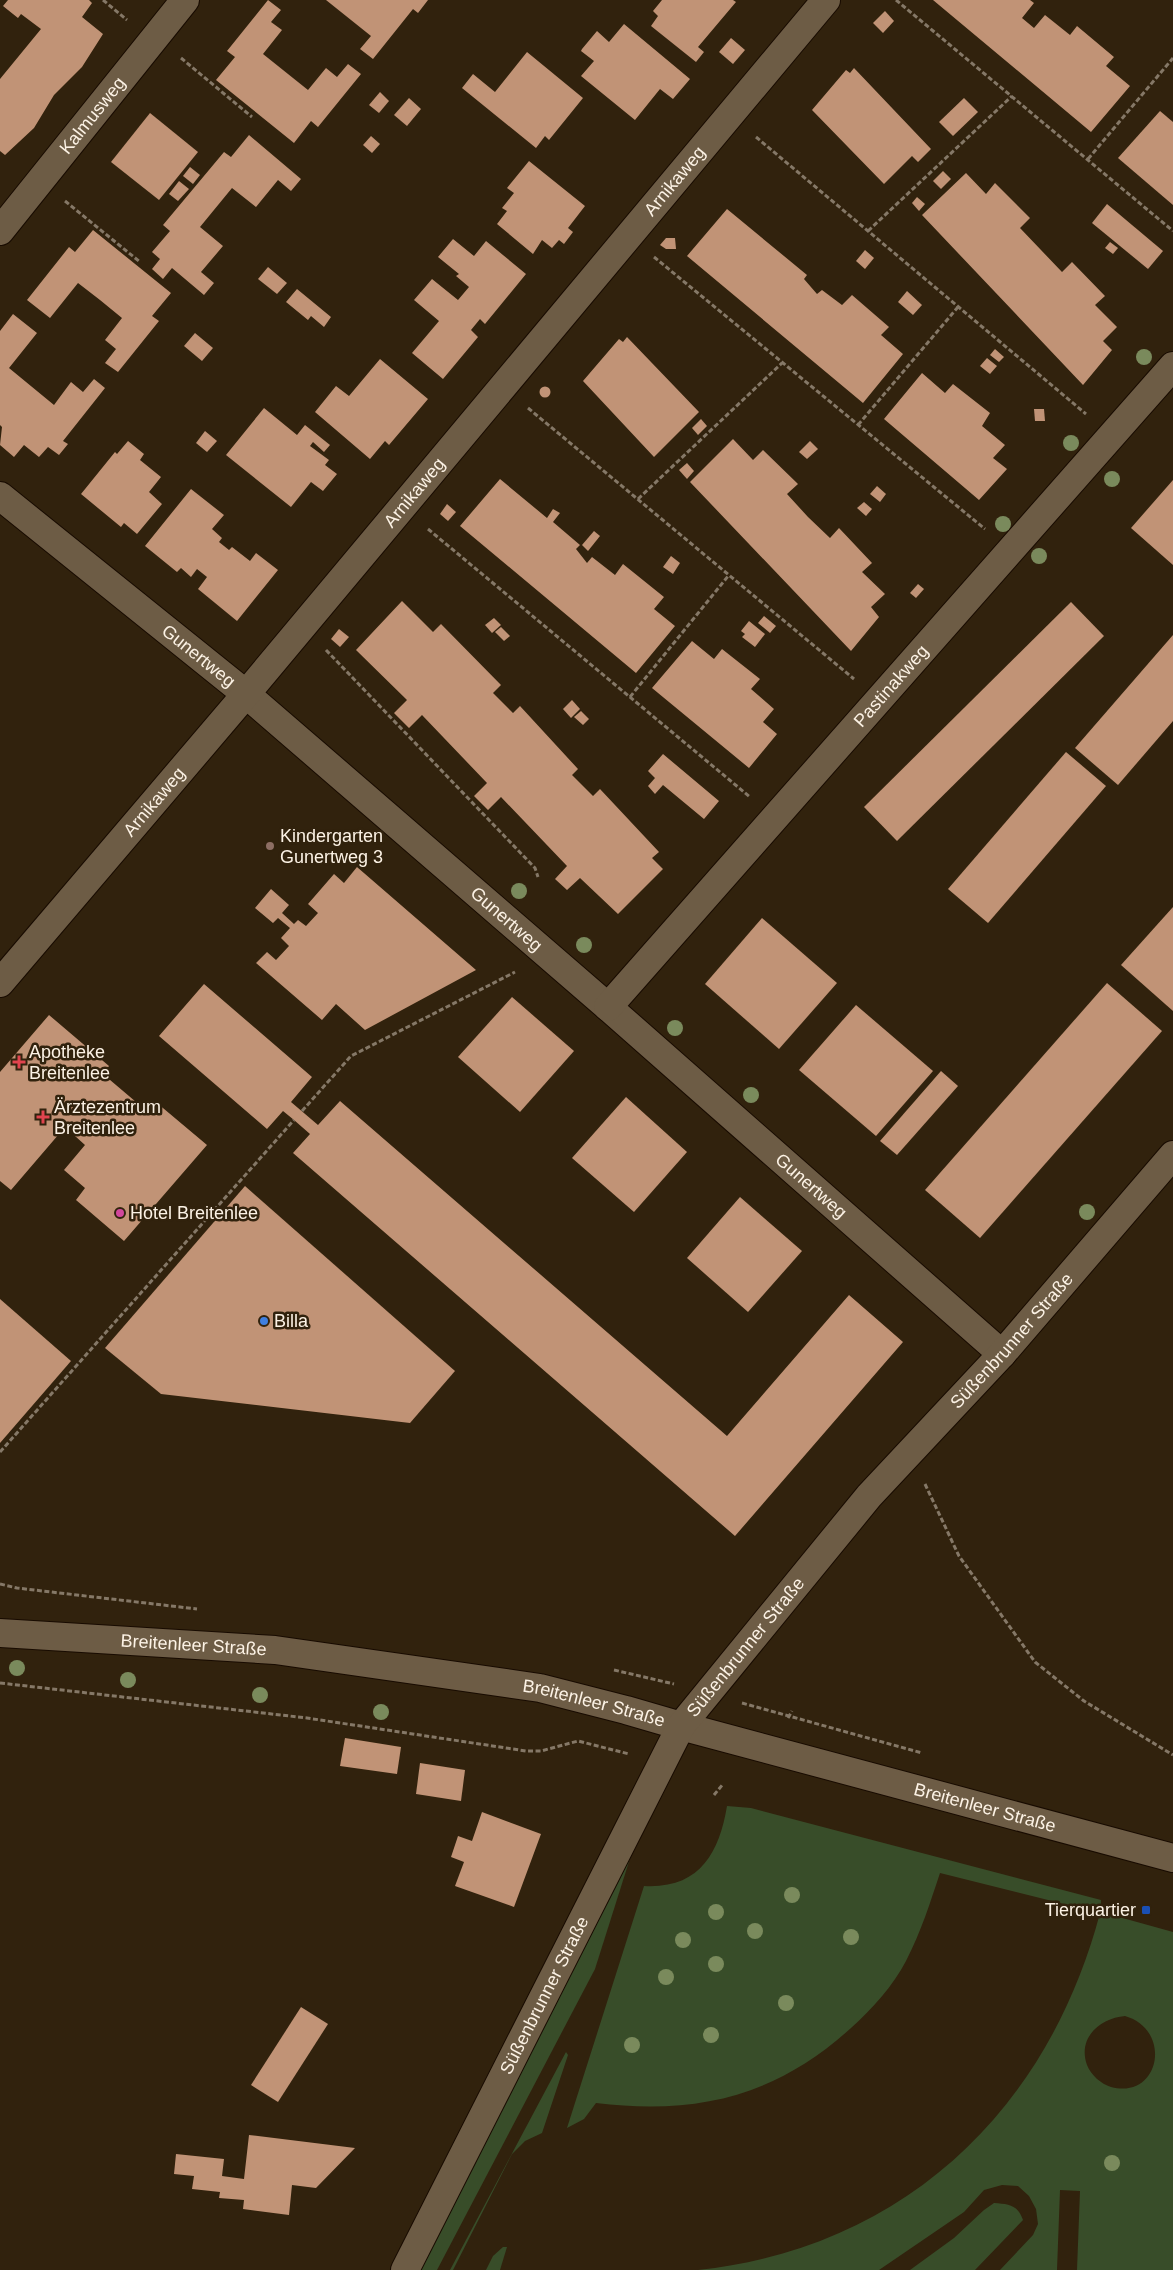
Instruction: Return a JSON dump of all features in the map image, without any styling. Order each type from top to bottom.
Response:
[{"type":"street","name":"Kalmusweg","points":[[0,231],[186,0]]},
{"type":"street","name":"Arnikaweg","points":[[0,983],[246,694],[826,0]]},
{"type":"street","name":"Pastinakweg","points":[[608,1007],[1173,366]]},
{"type":"street","name":"Gunertweg","points":[[0,496],[246,694],[608,1007],[1002,1354]]},
{"type":"street","name":"Süßenbrunner Straße","points":[[405,2270],[681,1726],[870,1496],[1002,1354],[1173,1154]]},
{"type":"street","name":"Breitenleer Straße","points":[[0,1633],[275,1650],[540,1688],[1173,1858]]},
{"type":"path","points":[[896,0],[1173,231]]},
{"type":"path","points":[[156,37],[252,117]]},
{"type":"path","points":[[1088,159],[1173,58]]},
{"type":"path","points":[[868,231],[1012,96]]},
{"type":"path","points":[[749,131],[1111,436]]},
{"type":"path","points":[[40,181],[140,262]]},
{"type":"path","points":[[648,252],[1011,550]]},
{"type":"path","points":[[858,425],[958,307]]},
{"type":"path","points":[[638,499],[782,363]]},
{"type":"path","points":[[522,402],[879,700]]},
{"type":"path","points":[[420,522],[775,818]]},
{"type":"path","points":[[630,697],[729,575]]},
{"type":"path","points":[[325,649],[535,868],[538,877]]},
{"type":"path","points":[[302,1111],[351,1056],[518,970]]},
{"type":"path","points":[[0,1452],[294,1120]]},
{"type":"path","points":[[910,1451],[959,1556],[1035,1662],[1084,1701],[1173,1755]]},
{"type":"path","points":[[0,1683],[307,1718],[526,1751],[541,1751],[578,1741],[625,1752],[657,1773]]},
{"type":"path","points":[[709,1693],[924,1754]]},
{"type":"path","points":[[714,1795],[723,1784]]},
{"type":"green space","points":[[727,1806],[751,1808],[1101,1900],[1101,1912],[1173,1932],[1173,2270],[1077,2270],[1080,2191],[1060,2190],[1057,2270],[1000,2270],[1033,2235],[1038,2224],[1036,2209],[1029,2196],[1018,2186],[1002,2185],[984,2190],[964,2212],[879,2270],[698,2270],[772,2256],[840,2233],[902,2199],[957,2157],[1004,2107],[1044,2049],[1076,1984],[1100,1913],[940,1873],[916,1939],[895,1979],[867,2013],[822,2052],[793,2071],[763,2085],[732,2096],[701,2103],[667,2106],[596,2103],[584,2119],[567,2128],[644,1886],[679,1882],[692,1875],[712,1853]],"holes":[[[1125,2016],[1140,2024],[1150,2035],[1155,2048],[1154,2062],[1150,2074],[1141,2083],[1128,2088],[1111,2087],[1104,2084],[1094,2076],[1087,2065],[1085,2046],[1088,2038],[1100,2025],[1116,2018]]]},
{"type":"green space","points":[[632,1852],[595,1969],[437,2270],[417,2270]]},
{"type":"green space","points":[[566,2052],[568,2055],[542,2133],[525,2141],[512,2154],[453,2270],[450,2270]]},
{"type":"green space","points":[[994,2203],[1016,2208],[1023,2220],[975,2270],[910,2270],[954,2238]]},
{"type":"green space","points":[[503,2247],[507,2247],[500,2270],[486,2270],[493,2256]]},
{"type":"building","points":[[8,0],[89,0],[92,3],[82,17],[103,34],[82,67],[54,95],[34,128],[5,155],[0,151],[0,79],[41,29],[21,14],[18,18],[3,6]]},
{"type":"building","points":[[268,0],[281,10],[271,22],[282,30],[263,54],[308,90],[326,68],[337,77],[348,64],[361,74],[318,127],[311,121],[294,143],[216,80],[235,57],[227,51]]},
{"type":"building","points":[[326,0],[428,0],[418,13],[413,9],[373,59],[360,49],[371,36]]},
{"type":"building","points":[[662,0],[733,0],[736,2],[698,47],[704,52],[696,62],[651,26],[658,16],[653,11]]},
{"type":"building","points":[[933,0],[1030,0],[1034,3],[1022,18],[1034,28],[1045,15],[1070,35],[1077,26],[1114,57],[1106,66],[1130,86],[1091,132]]},
{"type":"building","points":[[885,11],[894,21],[883,33],[873,23]]},
{"type":"building","points":[[624,24],[690,79],[673,99],[660,89],[635,120],[581,76],[594,61],[581,51],[582,49],[597,31],[609,42]]},
{"type":"building","points":[[731,38],[745,50],[733,64],[719,52]]},
{"type":"building","points":[[527,52],[583,98],[549,140],[545,136],[536,148],[462,88],[473,74],[495,92]]},
{"type":"building","points":[[854,68],[931,149],[918,162],[912,156],[884,184],[812,110],[846,70],[850,73]]},
{"type":"building","points":[[380,92],[389,101],[379,113],[369,105]]},
{"type":"building","points":[[409,98],[421,109],[407,126],[394,115]]},
{"type":"building","points":[[964,98],[978,112],[953,136],[939,122]]},
{"type":"building","points":[[1160,111],[1173,122],[1173,205],[1118,158]]},
{"type":"building","points":[[150,113],[198,152],[159,200],[111,162]]},
{"type":"building","points":[[249,135],[301,179],[291,191],[278,180],[256,207],[232,188],[200,227],[223,246],[201,272],[214,283],[204,295],[172,268],[163,279],[152,269],[160,259],[152,252],[170,231],[163,225],[224,152],[231,157]]},
{"type":"building","points":[[371,136],[380,144],[372,153],[363,145]]},
{"type":"building","points":[[529,161],[585,206],[568,228],[573,232],[564,244],[559,240],[552,248],[542,240],[533,254],[497,224],[507,211],[502,208],[514,193],[507,188]]},
{"type":"building","points":[[190,167],[200,175],[193,184],[183,176]]},
{"type":"building","points":[[943,171],[951,179],[941,189],[933,181]]},
{"type":"building","points":[[966,173],[986,194],[995,183],[1030,218],[1020,228],[1062,272],[1072,262],[1105,296],[1095,305],[1117,327],[1103,341],[1112,350],[1083,385],[922,215]]},
{"type":"building","points":[[179,181],[189,189],[178,201],[169,194]]},
{"type":"building","points":[[917,197],[925,204],[919,211],[912,203]]},
{"type":"building","points":[[1107,204],[1163,251],[1148,269],[1092,223]]},
{"type":"building","points":[[727,209],[807,275],[804,279],[817,294],[822,290],[842,305],[852,295],[889,327],[881,335],[903,354],[863,403],[687,256]]},
{"type":"building","points":[[93,230],[171,293],[152,316],[159,321],[118,372],[105,363],[116,349],[105,340],[122,318],[100,300],[78,283],[50,318],[27,300],[69,247],[75,252]]},
{"type":"building","points":[[666,238],[675,238],[676,249],[666,249],[660,245]]},
{"type":"building","points":[[453,239],[474,256],[486,241],[526,274],[485,324],[480,319],[471,330],[478,337],[443,379],[412,353],[439,321],[414,300],[432,279],[458,300],[469,287],[456,276],[459,274],[438,257]]},
{"type":"building","points":[[1110,242],[1118,248],[1113,254],[1105,248]]},
{"type":"building","points":[[865,250],[874,258],[865,269],[856,261]]},
{"type":"building","points":[[268,267],[287,283],[277,294],[258,279]]},
{"type":"building","points":[[297,289],[331,317],[324,327],[311,316],[308,320],[286,302]]},
{"type":"building","points":[[907,291],[922,305],[913,315],[898,302]]},
{"type":"building","points":[[13,314],[37,333],[9,368],[54,405],[71,382],[83,392],[94,379],[105,388],[63,441],[68,444],[59,455],[48,447],[39,457],[24,445],[14,457],[0,445],[2,427],[0,425],[0,331]]},
{"type":"building","points":[[195,333],[213,348],[202,361],[184,346]]},
{"type":"building","points":[[627,337],[699,412],[654,457],[583,381],[619,339],[623,342]]},
{"type":"building","points":[[995,349],[1004,357],[999,362],[990,355]]},
{"type":"building","points":[[987,358],[997,366],[990,374],[980,366]]},
{"type":"building","points":[[380,359],[428,399],[389,445],[385,441],[370,459],[315,412],[336,386],[349,396]]},
{"type":"building","points":[[922,373],[945,393],[953,384],[990,413],[982,426],[1005,445],[993,458],[1007,469],[979,500],[884,419]]},
{"type":"building","points":[[543,387],[547,387],[550,392],[549,396],[543,397],[540,394],[540,390]]},
{"type":"building","points":[[264,408],[297,435],[305,425],[330,445],[324,452],[313,442],[310,446],[329,460],[325,465],[337,474],[323,491],[311,482],[291,507],[226,455]]},
{"type":"building","points":[[1034,409],[1044,409],[1045,421],[1035,421]]},
{"type":"building","points":[[701,419],[707,426],[698,435],[692,428]]},
{"type":"building","points":[[205,431],[217,441],[207,452],[196,443]]},
{"type":"building","points":[[733,439],[753,460],[763,450],[798,484],[787,494],[808,517],[830,538],[839,528],[872,563],[862,572],[885,594],[871,607],[879,617],[851,651],[690,482]]},
{"type":"building","points":[[128,441],[144,454],[140,460],[161,477],[149,492],[162,504],[137,534],[124,523],[121,527],[81,494],[115,452],[117,454]]},
{"type":"building","points":[[810,441],[818,449],[807,459],[799,452]]},
{"type":"building","points":[[687,463],[694,471],[687,479],[679,470]]},
{"type":"building","points":[[500,479],[547,518],[553,509],[560,513],[553,522],[580,545],[576,549],[587,563],[592,557],[615,575],[623,564],[664,597],[654,609],[675,626],[636,673],[460,526]]},
{"type":"building","points":[[1173,480],[1173,565],[1131,528]]},
{"type":"building","points":[[877,486],[886,494],[880,502],[870,494]]},
{"type":"building","points":[[191,489],[224,515],[212,529],[222,538],[219,542],[229,550],[232,547],[250,561],[256,553],[278,570],[237,621],[198,589],[207,577],[197,569],[191,577],[181,568],[177,572],[145,546]]},
{"type":"building","points":[[864,502],[872,509],[866,516],[857,508]]},
{"type":"building","points":[[447,504],[456,512],[448,521],[440,514]]},
{"type":"building","points":[[594,531],[600,536],[588,551],[582,545]]},
{"type":"building","points":[[671,556],[680,563],[673,574],[663,567]]},
{"type":"building","points":[[918,584],[924,589],[916,598],[910,593]]},
{"type":"building","points":[[402,601],[433,632],[441,624],[501,685],[493,693],[513,713],[520,706],[578,769],[572,775],[593,796],[600,789],[659,852],[652,858],[663,869],[618,914],[580,878],[567,890],[555,879],[567,866],[501,797],[488,810],[474,796],[487,783],[422,715],[409,728],[394,713],[407,700],[356,650]]},
{"type":"building","points":[[1071,602],[1104,636],[897,841],[864,807]]},
{"type":"building","points":[[764,616],[776,626],[770,633],[758,623]]},
{"type":"building","points":[[494,618],[501,625],[492,633],[485,625]]},
{"type":"building","points":[[749,621],[765,634],[755,647],[742,637],[745,634],[741,631]]},
{"type":"building","points":[[501,627],[510,636],[504,641],[495,632]]},
{"type":"building","points":[[339,629],[349,637],[340,647],[331,639]]},
{"type":"building","points":[[1173,635],[1173,721],[1118,785],[1075,748]]},
{"type":"building","points":[[692,641],[714,659],[722,649],[760,679],[751,689],[774,709],[763,722],[777,734],[749,768],[652,688]]},
{"type":"building","points":[[572,700],[580,709],[571,718],[563,709]]},
{"type":"building","points":[[581,711],[589,719],[583,725],[574,717]]},
{"type":"building","points":[[1066,752],[1106,786],[988,923],[948,889]]},
{"type":"building","points":[[663,754],[719,801],[704,819],[663,785],[655,794],[648,786],[655,778],[648,771]]},
{"type":"building","points":[[357,867],[476,970],[365,1030],[336,1004],[322,1020],[256,963],[267,952],[276,960],[289,946],[281,938],[290,928],[278,918],[273,923],[255,908],[271,889],[289,905],[282,913],[294,924],[298,920],[306,926],[318,913],[308,904],[334,874],[344,883]]},
{"type":"building","points":[[1173,907],[1173,1011],[1121,965]]},
{"type":"building","points":[[762,918],[837,983],[779,1049],[705,984]]},
{"type":"building","points":[[1107,983],[1162,1031],[980,1238],[925,1190]]},
{"type":"building","points":[[204,984],[312,1077],[291,1102],[318,1125],[340,1101],[727,1436],[849,1295],[903,1342],[735,1536],[293,1153],[310,1134],[294,1120],[283,1111],[267,1129],[159,1036]]},
{"type":"building","points":[[512,997],[574,1051],[520,1112],[458,1057]]},
{"type":"building","points":[[856,1005],[933,1071],[876,1136],[799,1070]]},
{"type":"building","points":[[49,1015],[109,1066],[103,1074],[149,1113],[157,1103],[207,1145],[124,1241],[76,1200],[85,1188],[64,1170],[85,1145],[65,1127],[11,1190],[0,1181],[0,1072]]},
{"type":"building","points":[[941,1071],[958,1086],[897,1155],[880,1141]]},
{"type":"building","points":[[626,1097],[687,1152],[634,1212],[572,1158]]},
{"type":"building","points":[[245,1186],[455,1371],[410,1423],[161,1394],[105,1348]]},
{"type":"building","points":[[740,1197],[802,1251],[748,1312],[687,1258]]},
{"type":"building","points":[[0,1299],[71,1361],[0,1443]]},
{"type":"building","points":[[345,1738],[401,1747],[397,1774],[340,1766]]},
{"type":"building","points":[[420,1763],[465,1770],[461,1801],[416,1794]]},
{"type":"building","points":[[482,1812],[541,1834],[514,1907],[455,1886],[464,1862],[451,1857],[458,1836],[472,1841]]},
{"type":"building","points":[[301,2007],[328,2024],[278,2102],[251,2085]]},
{"type":"building","points":[[249,2135],[355,2148],[316,2188],[292,2185],[289,2215],[243,2209],[244,2200],[219,2198],[220,2192],[192,2189],[194,2176],[174,2174],[176,2154],[224,2159],[222,2176],[244,2179]]},
{"type":"place","name":"Kindergarten Gunertweg 3","points":[[270,846]]},
{"type":"place","name":"Apotheke Breitenlee","points":[[19,1062]]},
{"type":"place","name":"Ärztezentrum Breitenlee","points":[[43,1117]]},
{"type":"place","name":"Hotel Breitenlee","points":[[120,1213]]},
{"type":"place","name":"Billa","points":[[264,1321]]},
{"type":"place","name":"Tierquartier","points":[[1146,1910]]}]
